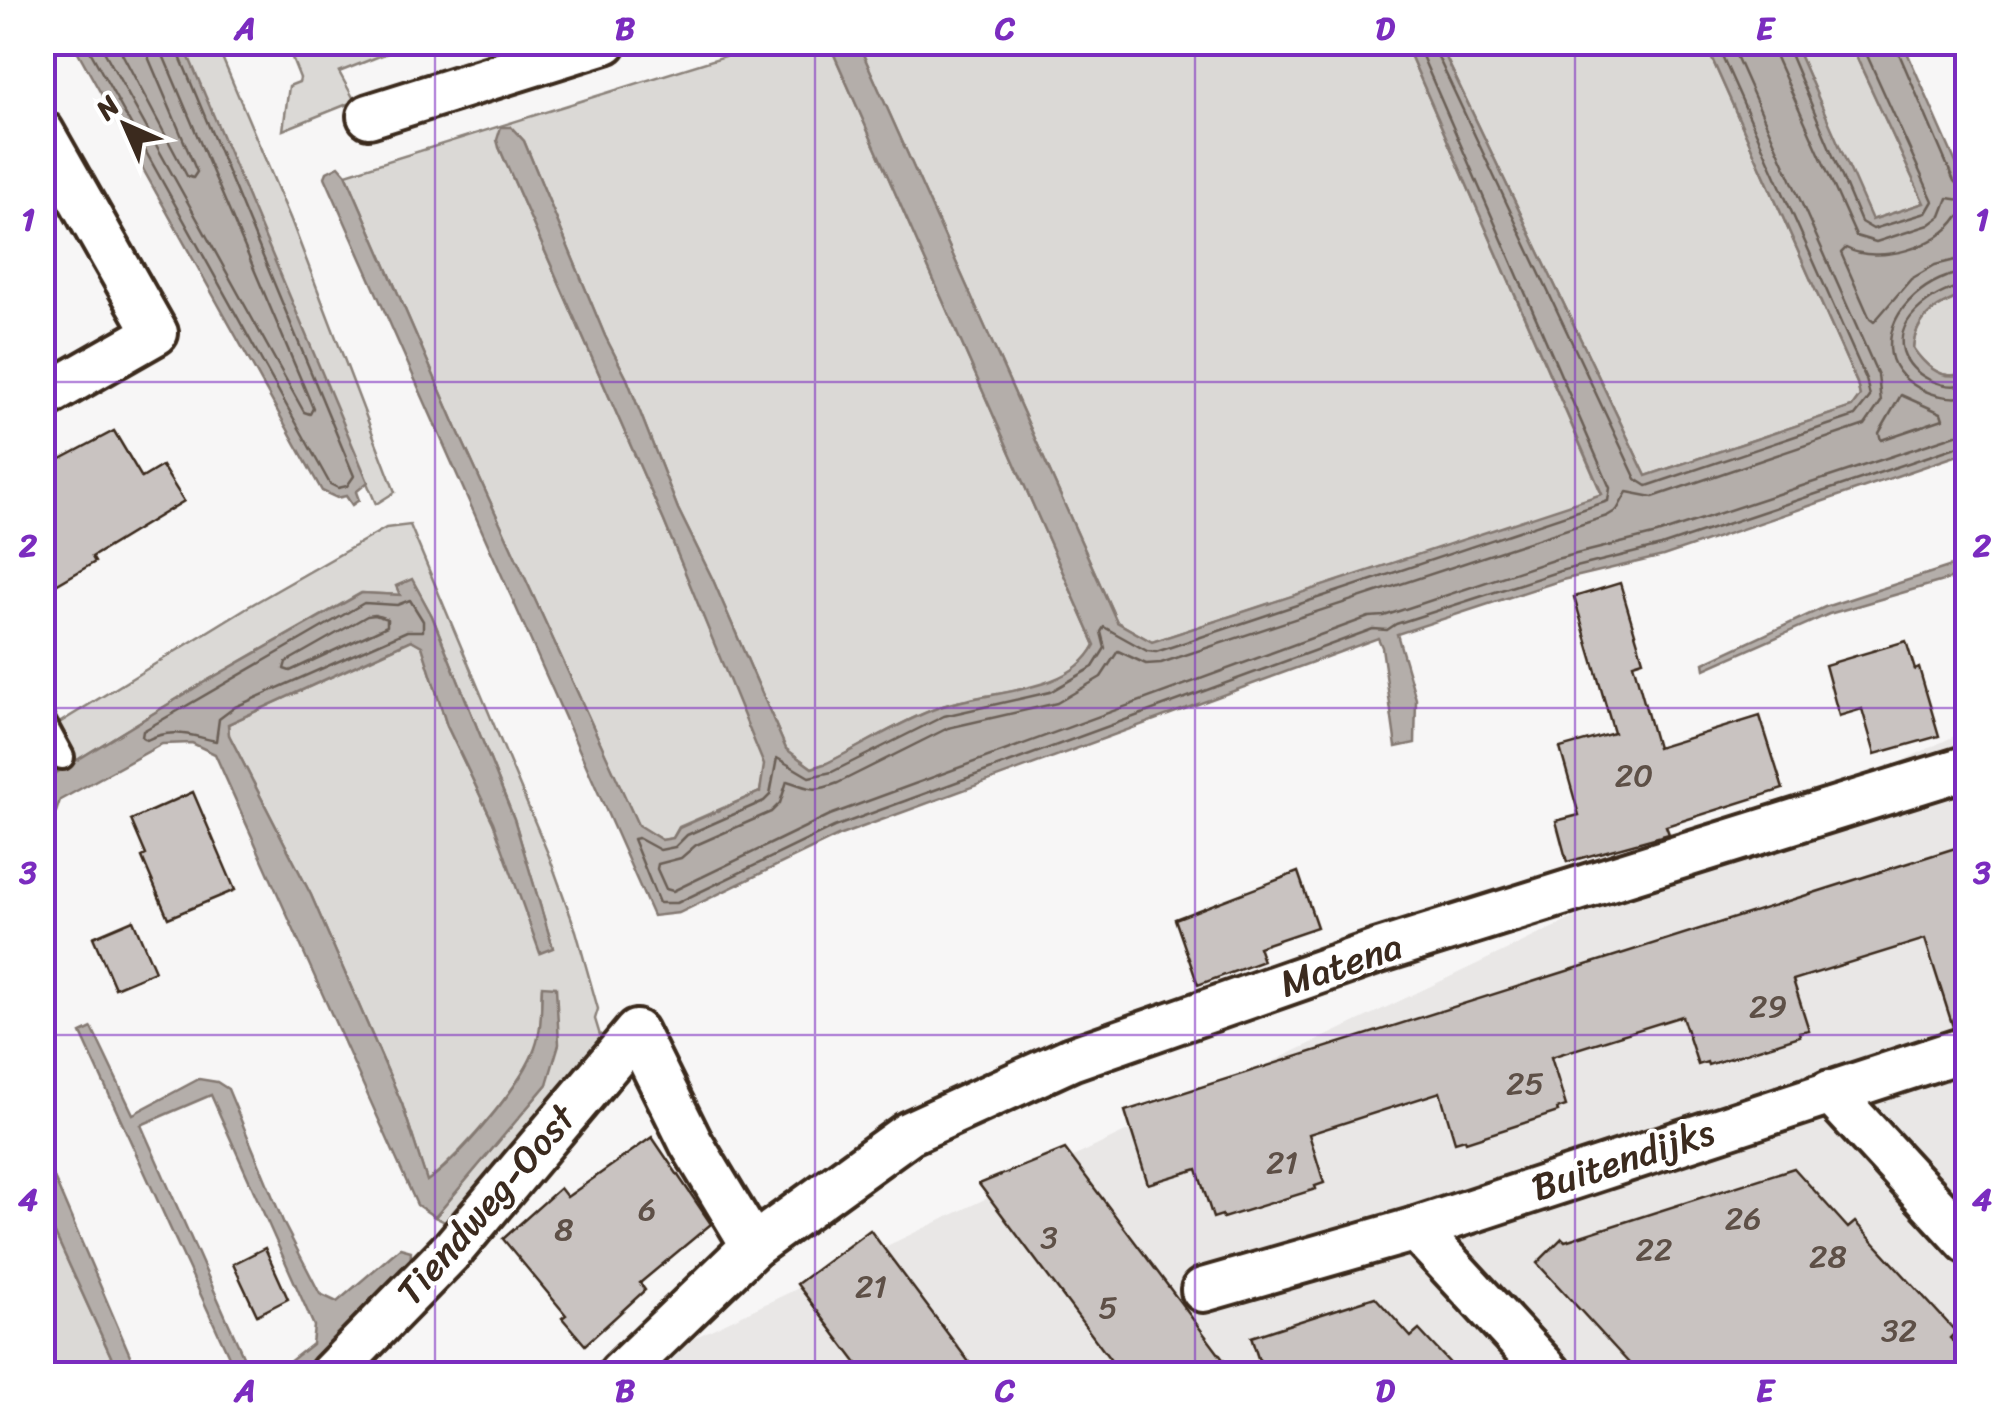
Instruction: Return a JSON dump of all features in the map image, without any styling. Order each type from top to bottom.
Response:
[{"type":"street","points":[[370,116],[604,42]]},
{"type":"street","points":[[42,132],[156,333],[42,398]]},
{"type":"street","name":"Matena","points":[[620,1374],[752,1246],[910,1134],[1071,1059],[1376,952],[1968,767]]},
{"type":"street","name":"Tiendweg-Oost","points":[[331,1374],[453,1249],[636,1032],[691,1144],[752,1246]]},
{"type":"street","name":"Buitendijks","points":[[1203,1290],[1416,1229],[1968,1048]]},
{"type":"street","points":[[1830,1092],[1968,1242]]},
{"type":"street","points":[[1416,1229],[1550,1374]]},
{"type":"lane","points":[[42,720],[62,757]]},
{"type":"shaded area","points":[[181,43],[216,43],[291,220],[395,492],[376,504]]},
{"type":"shaded area","points":[[286,43],[413,43],[339,72],[355,101],[283,130],[289,86],[300,78]]},
{"type":"shaded area","points":[[767,43],[829,43],[1095,645],[1083,662],[1047,683],[940,707],[828,763],[812,768],[786,749],[678,509],[627,379],[605,336],[524,141],[511,127],[499,147],[664,521],[765,765],[760,792],[679,827],[673,838],[662,840],[638,826],[346,174]]},
{"type":"shaded area","points":[[858,43],[1405,43],[1602,495],[1152,642],[1117,622]]},
{"type":"shaded area","points":[[1439,43],[1705,43],[1857,383],[1860,396],[1852,407],[1646,476]]},
{"type":"shaded area","points":[[1794,43],[1850,43],[1924,203],[1871,220]]},
{"type":"shaded area","points":[[1967,294],[1967,372],[1951,376],[1930,367],[1918,356],[1913,349],[1915,338],[1931,313]]},
{"type":"shaded area","points":[[410,525],[549,856],[576,931],[598,1009],[595,1019],[602,1042],[453,1226],[435,1217],[547,1084],[542,987],[540,1034],[524,1071],[476,1134],[427,1182],[402,1104],[311,895],[229,735],[228,724],[412,640],[422,646],[447,726],[553,948],[514,819],[432,616],[412,580],[401,595],[361,593],[43,781],[43,733],[246,608],[386,528]]},
{"type":"shaded area","points":[[1967,730],[1967,1374],[658,1374],[694,1338]]},
{"type":"shaded area","points":[[43,1207],[119,1374],[43,1374]]},
{"type":"water","points":[[73,43],[183,43],[368,482],[356,492],[359,500],[352,505],[346,496],[337,498],[322,491]]},
{"type":"water","points":[[829,43],[858,43],[1117,622],[1152,642],[1602,494],[1405,43],[1439,43],[1646,476],[1852,407],[1860,396],[1705,43],[1794,43],[1872,220],[1924,203],[1850,43],[1903,43],[1967,188],[1967,294],[1947,302],[1924,319],[1913,348],[1936,371],[1951,376],[1967,372],[1967,452],[1663,556],[1562,580],[1397,634],[1416,699],[1415,743],[1396,747],[1378,638],[838,836],[679,913],[653,916],[325,177],[339,166],[346,174],[457,429],[638,825],[662,840],[673,838],[679,828],[760,792],[764,765],[664,521],[499,147],[501,127],[511,127],[524,141],[605,336],[627,379],[678,509],[786,749],[812,768],[827,763],[940,707],[1047,682],[1083,661],[1095,645]]},
{"type":"water","points":[[1967,561],[1967,574],[1829,614],[1705,669],[1704,663],[1825,607]]},
{"type":"water","points":[[412,579],[432,616],[514,819],[553,948],[540,953],[493,822],[447,726],[422,646],[411,640],[228,724],[229,735],[311,895],[402,1104],[427,1181],[472,1139],[504,1101],[537,1041],[542,986],[556,987],[559,1044],[547,1084],[435,1217],[417,1205],[215,754],[192,743],[162,744],[60,800],[56,812],[43,818],[43,781],[203,683],[362,593],[400,595],[396,586]]},
{"type":"water","points":[[92,1028],[133,1114],[199,1079],[217,1082],[228,1089],[284,1224],[320,1294],[337,1302],[400,1248],[411,1251],[410,1268],[351,1322],[303,1374],[274,1374],[312,1344],[314,1326],[211,1095],[141,1125],[251,1374],[237,1374],[81,1033]]},
{"type":"water","points":[[43,1152],[138,1374],[119,1374],[43,1207]]},
{"type":"building","points":[[114,431],[142,478],[162,466],[184,501],[92,557],[95,562],[42,593],[42,469]]},
{"type":"building","points":[[1620,583],[1643,660],[1633,663],[1657,748],[1760,716],[1783,789],[1666,826],[1669,834],[1567,862],[1556,821],[1579,815],[1560,748],[1614,733],[1574,597]]},
{"type":"building","points":[[1906,641],[1915,670],[1919,668],[1939,736],[1875,754],[1862,709],[1839,716],[1825,665]]},
{"type":"building","points":[[193,792],[235,890],[168,918],[131,820]]},
{"type":"building","points":[[1968,844],[1968,1024],[1953,1027],[1925,939],[1793,980],[1809,1030],[1799,1032],[1800,1036],[1698,1065],[1682,1016],[1551,1057],[1566,1106],[1466,1142],[1455,1142],[1440,1092],[1309,1134],[1324,1183],[1316,1189],[1213,1218],[1197,1169],[1148,1184],[1125,1111]]},
{"type":"building","points":[[1298,872],[1317,927],[1258,947],[1263,961],[1198,985],[1175,919]]},
{"type":"building","points":[[133,920],[155,971],[115,988],[93,937]]},
{"type":"building","points":[[652,1137],[711,1224],[640,1283],[645,1290],[585,1345],[562,1318],[566,1315],[503,1239],[560,1188],[567,1197]]},
{"type":"building","points":[[1065,1149],[1234,1374],[1121,1374],[979,1184]]},
{"type":"building","points":[[1794,1168],[1848,1228],[1855,1222],[1956,1332],[1950,1338],[1968,1357],[1968,1374],[1639,1374],[1537,1263],[1562,1238],[1565,1241]]},
{"type":"building","points":[[870,1230],[978,1374],[865,1374],[797,1284]]},
{"type":"building","points":[[265,1248],[288,1299],[257,1315],[233,1264]]},
{"type":"building","points":[[1375,1297],[1411,1337],[1419,1330],[1460,1374],[1273,1374],[1258,1358],[1251,1337]]}]
